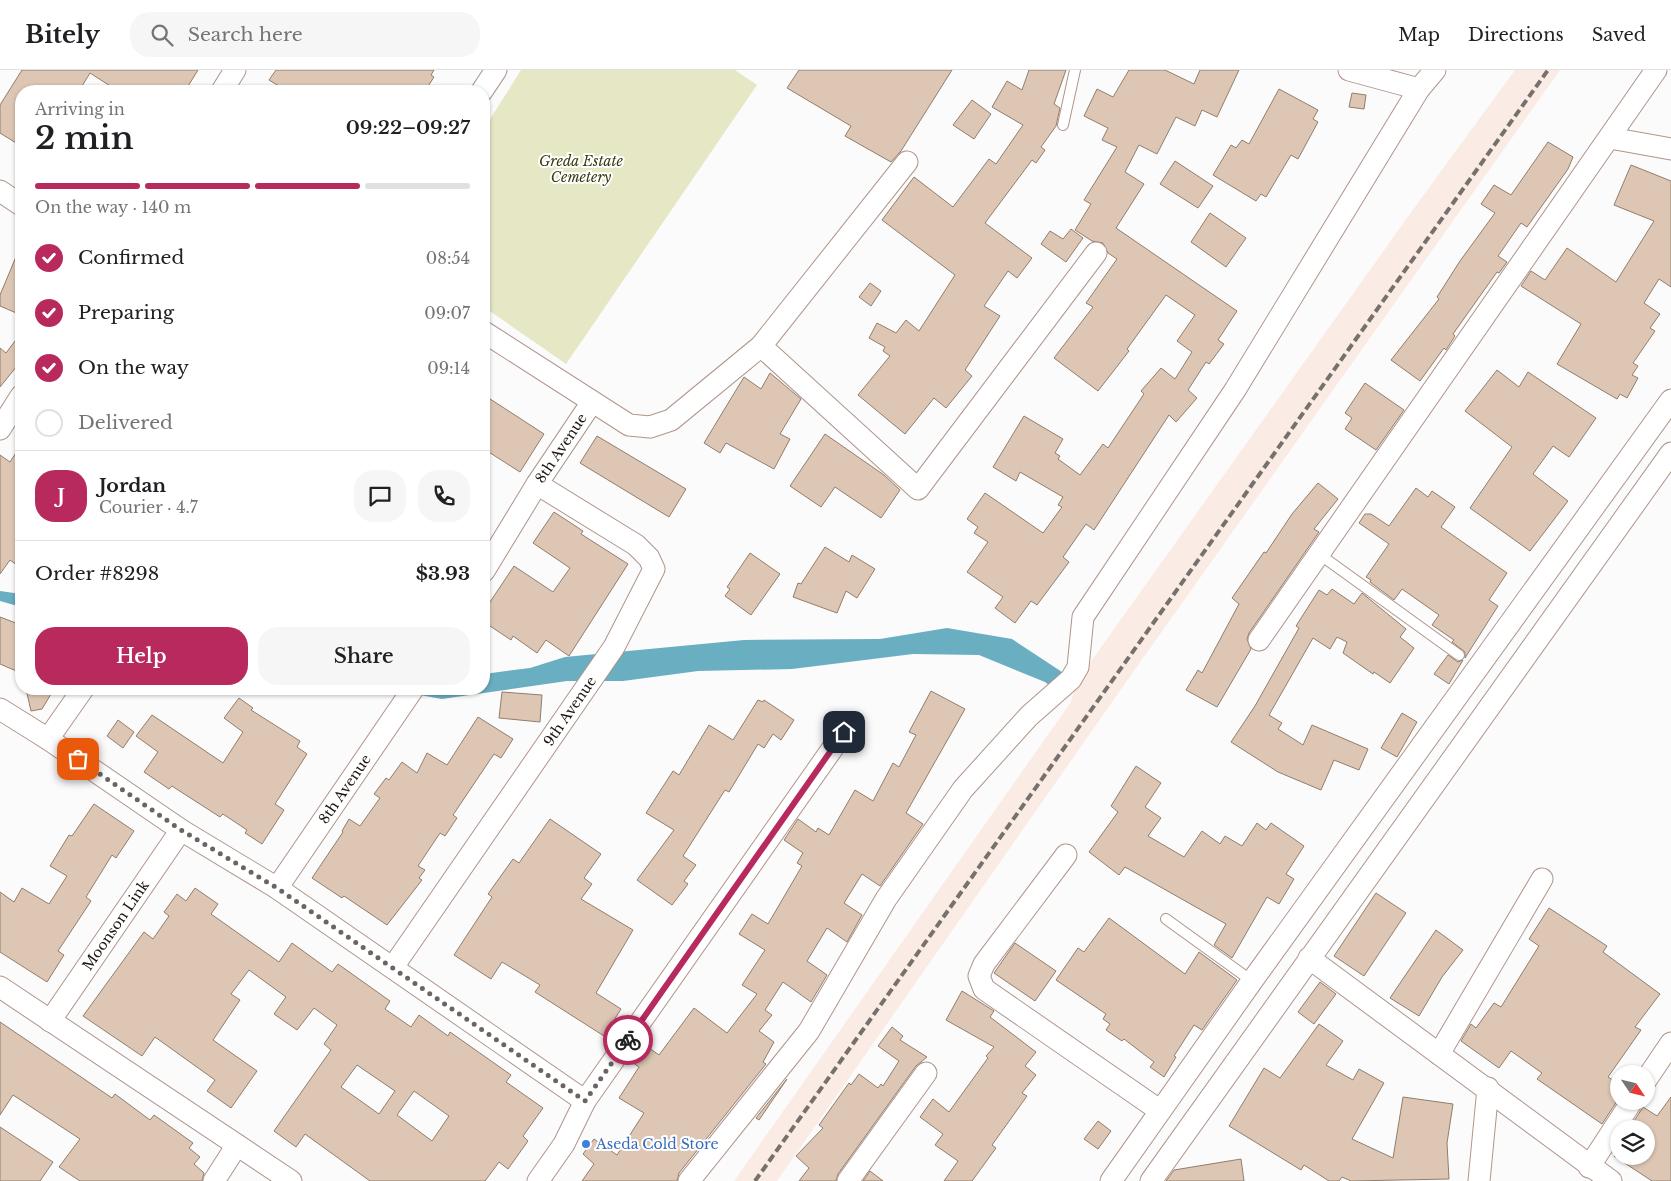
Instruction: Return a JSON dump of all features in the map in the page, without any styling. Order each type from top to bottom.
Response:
[{"type":"street","points":[[226,85],[235,70]]},
{"type":"street","points":[[486,85],[496,70]]},
{"type":"street","points":[[1349,70],[1419,89]]},
{"type":"street","points":[[689,1181],[809,1031],[886,899],[963,789],[1029,716],[1071,679],[1078,667],[1083,618],[1235,390],[1419,89],[1435,70]]},
{"type":"street","points":[[1258,640],[1656,70]]},
{"type":"street","points":[[1610,138],[1671,149]]},
{"type":"street","points":[[490,336],[629,425],[650,427],[671,420],[761,346],[906,162]]},
{"type":"street","points":[[0,190],[15,200]]},
{"type":"street","points":[[761,346],[918,489],[1096,253]]},
{"type":"street","points":[[1111,1181],[1159,1110],[1671,400]]},
{"type":"street","name":"8th Avenue","points":[[490,561],[537,484],[592,402]]},
{"type":"street","points":[[0,428],[15,405]]},
{"type":"street","points":[[1150,1181],[1671,453]]},
{"type":"street","name":"9th Avenue","points":[[392,967],[614,647],[654,569],[649,558],[636,545],[537,484]]},
{"type":"street","points":[[48,739],[79,695]]},
{"type":"street","name":"8th Avenue","points":[[277,888],[409,695]]},
{"type":"street","points":[[0,709],[48,739],[181,830],[277,888],[585,1101]]},
{"type":"street","points":[[538,1181],[564,1144],[585,1101],[844,732]]},
{"type":"street","name":"Moonson Link","points":[[50,1021],[181,830]]},
{"type":"street","points":[[1066,854],[984,964],[979,976],[984,989],[1159,1110]]},
{"type":"street","points":[[1439,1054],[1542,880]]},
{"type":"street","points":[[1309,958],[1488,1088],[1589,1167],[1611,1181]]},
{"type":"street","points":[[0,987],[291,1181]]},
{"type":"street","points":[[1655,1067],[1671,1043]]},
{"type":"street","points":[[848,1181],[926,1073]]},
{"type":"street","points":[[1479,1181],[1488,1088]]},
{"type":"street","points":[[1589,1167],[1626,1110]]},
{"type":"street","points":[[214,1181],[237,1145]]},
{"type":"lane","points":[[1063,125],[1075,70]]},
{"type":"lane","points":[[1319,554],[1460,655]]},
{"type":"lane","points":[[1166,919],[1252,981]]},
{"type":"shaded area","points":[[1515,70],[1560,70],[1119,692],[777,1181],[734,1181],[1071,702],[1077,681],[1412,211]]},
{"type":"green space","name":"Greda Estate Cemetery","points":[[521,70],[735,70],[757,85],[566,364],[490,311],[490,119]]},
{"type":"water","points":[[0,591],[15,593],[15,605],[0,601]]},
{"type":"water","points":[[947,628],[1012,639],[1062,672],[1054,689],[1045,682],[979,655],[913,654],[792,669],[698,671],[623,681],[567,681],[490,692],[490,673],[530,668],[565,657],[744,640],[880,639]]},
{"type":"water","points":[[420,695],[470,695],[442,699]]},
{"type":"building","points":[[22,70],[198,70],[189,85],[109,85],[90,73],[83,85],[15,85],[15,142],[0,133],[0,105]]},
{"type":"building","points":[[276,70],[434,70],[431,75],[434,77],[429,85],[277,85],[269,80]]},
{"type":"building","points":[[799,70],[952,70],[901,151],[891,162],[845,136],[851,126],[787,88]]},
{"type":"building","points":[[1029,70],[1066,70],[1054,104],[1060,108],[1056,126],[1041,147],[1045,150],[1036,163],[1032,160],[985,223],[1032,258],[1017,278],[1008,271],[984,306],[1000,316],[965,370],[972,376],[946,408],[934,398],[905,434],[858,395],[890,356],[883,351],[885,347],[869,338],[877,323],[896,333],[906,320],[919,331],[955,275],[882,220],[914,177],[953,207],[989,159],[996,164],[1023,125],[992,107],[1007,81],[1022,90]]},
{"type":"building","points":[[1129,70],[1165,70],[1194,84],[1200,70],[1239,70],[1217,117],[1202,110],[1195,126],[1176,117],[1157,154],[1139,145],[1125,172],[1144,184],[1116,228],[1237,311],[1218,340],[1224,344],[1209,364],[1206,362],[1188,390],[1197,398],[1176,422],[1169,415],[1094,530],[1086,524],[1063,557],[1069,562],[1037,605],[1031,601],[1015,623],[995,608],[1003,597],[967,572],[988,542],[974,533],[978,527],[967,519],[985,493],[1043,533],[1062,507],[1058,505],[1063,497],[1020,472],[1016,481],[993,467],[1024,416],[1063,439],[1055,453],[1060,456],[1058,459],[1080,475],[1103,444],[1108,448],[1144,394],[1141,391],[1161,368],[1175,379],[1192,352],[1177,341],[1195,315],[1166,295],[1127,349],[1129,351],[1098,391],[1054,358],[1093,307],[1086,303],[1117,259],[1108,253],[1103,243],[1092,241],[1075,230],[1091,204],[1084,200],[1117,147],[1102,140],[1108,128],[1084,116],[1097,89],[1113,97]]},
{"type":"building","points":[[1279,89],[1318,110],[1313,119],[1318,122],[1298,159],[1291,155],[1266,197],[1261,194],[1256,201],[1213,175],[1231,145],[1236,148],[1242,140],[1249,144]]},
{"type":"building","points":[[1352,93],[1366,95],[1364,109],[1349,107]]},
{"type":"building","points":[[972,100],[991,114],[974,139],[953,125]]},
{"type":"building","points":[[1548,142],[1573,157],[1568,169],[1527,227],[1521,223],[1498,256],[1507,262],[1499,273],[1497,272],[1453,334],[1455,336],[1446,350],[1444,348],[1420,381],[1391,360],[1439,299],[1437,297],[1460,261],[1495,213],[1481,204],[1494,185],[1511,195]]},
{"type":"building","points":[[1175,161],[1213,186],[1198,208],[1160,184]]},
{"type":"building","points":[[1631,165],[1671,181],[1671,287],[1659,279],[1644,303],[1660,314],[1650,328],[1655,331],[1633,363],[1638,366],[1632,375],[1638,378],[1627,398],[1620,394],[1617,399],[1557,364],[1581,324],[1521,286],[1531,271],[1545,280],[1567,248],[1616,282],[1654,221],[1614,205]]},
{"type":"building","points":[[1210,213],[1246,238],[1226,267],[1191,242]]},
{"type":"building","points":[[1071,229],[1083,238],[1066,262],[1041,244],[1050,231],[1063,239]]},
{"type":"building","points":[[15,259],[15,312],[0,306],[0,295]]},
{"type":"building","points":[[870,283],[881,291],[871,306],[859,297]]},
{"type":"building","points":[[15,341],[15,368],[0,387],[0,348],[6,353]]},
{"type":"building","points":[[1497,370],[1519,387],[1528,372],[1596,418],[1569,457],[1553,446],[1533,474],[1568,501],[1530,551],[1470,508],[1512,447],[1465,411]]},
{"type":"building","points":[[770,373],[801,399],[780,434],[790,439],[774,469],[726,443],[720,453],[704,443],[744,377],[761,389]]},
{"type":"building","points":[[1365,383],[1404,410],[1376,450],[1345,429],[1352,418],[1345,413]]},
{"type":"building","points":[[490,399],[544,434],[520,472],[490,453]]},
{"type":"building","points":[[825,434],[884,475],[900,490],[881,518],[835,487],[821,507],[790,486]]},
{"type":"building","points":[[597,436],[686,489],[669,517],[580,463]]},
{"type":"building","points":[[15,454],[15,564],[10,560],[0,574],[0,455],[10,462]]},
{"type":"building","points":[[1318,483],[1338,499],[1314,529],[1319,532],[1249,633],[1247,639],[1251,649],[1217,707],[1186,690],[1198,670],[1202,673],[1239,604],[1232,598],[1264,552],[1266,553],[1292,514]]},
{"type":"building","points":[[1416,488],[1428,497],[1432,491],[1455,507],[1441,527],[1507,573],[1489,600],[1498,606],[1465,658],[1465,652],[1452,642],[1454,640],[1432,625],[1439,615],[1402,589],[1394,600],[1366,577],[1389,544],[1359,523],[1365,514],[1371,514],[1389,526]]},
{"type":"building","points":[[554,512],[583,531],[581,534],[628,564],[569,656],[546,640],[537,653],[513,636],[511,640],[490,626],[490,602],[514,566],[553,592],[570,568],[533,543]]},
{"type":"building","points":[[825,547],[849,562],[852,555],[875,569],[857,598],[846,591],[837,613],[793,597],[798,583],[801,584]]},
{"type":"building","points":[[750,553],[780,574],[751,615],[725,596],[730,589],[727,587]]},
{"type":"building","points":[[1332,589],[1354,604],[1362,593],[1406,629],[1400,637],[1414,648],[1390,683],[1374,672],[1373,674],[1343,653],[1347,642],[1337,637],[1330,649],[1313,638],[1269,715],[1282,723],[1278,729],[1303,745],[1312,725],[1368,749],[1359,770],[1334,760],[1321,790],[1278,772],[1231,742],[1255,706],[1299,628],[1296,626],[1319,590],[1327,595]]},
{"type":"building","points":[[0,617],[15,623],[15,670],[0,664]]},
{"type":"building","points":[[1448,655],[1458,662],[1463,660],[1449,684],[1434,674]]},
{"type":"building","points":[[931,691],[965,709],[906,813],[923,824],[880,886],[862,874],[844,903],[862,915],[847,942],[827,928],[807,961],[827,975],[811,1002],[783,982],[765,1010],[772,1015],[759,1031],[774,1042],[763,1062],[766,1064],[679,1173],[677,1181],[582,1181],[594,1164],[583,1154],[594,1139],[617,1155],[644,1113],[619,1098],[639,1067],[630,1061],[642,1043],[659,1055],[694,1008],[727,1033],[757,994],[742,985],[765,950],[739,934],[752,914],[768,924],[802,866],[797,863],[803,853],[784,840],[798,819],[816,832],[818,828],[829,835],[855,790],[873,801],[893,763],[899,767],[916,735],[909,732]]},
{"type":"building","points":[[502,692],[542,695],[540,722],[499,718]]},
{"type":"building","points":[[27,695],[50,695],[42,709],[31,711]]},
{"type":"building","points":[[239,698],[253,708],[251,710],[300,741],[297,747],[307,754],[275,804],[284,810],[262,844],[245,833],[247,830],[223,814],[220,817],[172,786],[169,789],[144,772],[158,752],[136,736],[152,715],[223,763],[243,732],[224,718]]},
{"type":"building","points":[[758,700],[763,702],[764,700],[794,720],[781,740],[773,734],[764,748],[758,744],[729,792],[725,790],[683,856],[696,865],[684,881],[688,884],[672,905],[637,880],[674,830],[646,813],[673,771],[679,775],[709,725],[733,740]]},
{"type":"building","points":[[1402,713],[1417,722],[1397,757],[1381,748]]},
{"type":"building","points":[[478,717],[513,739],[501,758],[494,754],[453,815],[457,818],[445,836],[440,833],[418,866],[425,870],[419,878],[422,880],[387,925],[344,896],[342,898],[312,878],[343,832],[349,819],[360,826],[380,798],[374,794],[386,778],[389,780],[402,762],[417,773],[427,753],[447,765]]},
{"type":"building","points":[[118,720],[134,732],[123,748],[107,736]]},
{"type":"building","points":[[1136,766],[1161,783],[1145,807],[1161,818],[1148,836],[1184,857],[1202,831],[1220,844],[1225,836],[1242,846],[1257,823],[1266,830],[1271,823],[1304,846],[1286,874],[1294,879],[1279,904],[1267,897],[1232,958],[1214,945],[1226,924],[1125,867],[1119,875],[1089,852],[1118,812],[1111,806]]},
{"type":"building","points":[[94,804],[134,831],[116,858],[112,855],[86,897],[91,901],[58,951],[64,955],[47,982],[0,952],[0,892],[14,902],[22,888],[49,904],[67,876],[50,866],[69,835],[72,836]]},
{"type":"building","points":[[550,819],[601,854],[584,878],[592,884],[581,899],[633,930],[596,993],[621,1009],[604,1036],[535,992],[540,985],[502,962],[491,979],[454,955],[492,897],[488,894],[513,859],[519,863]]},
{"type":"building","points":[[195,888],[218,904],[211,914],[279,962],[292,943],[332,972],[338,964],[390,1001],[385,1009],[411,1027],[419,1015],[448,1036],[450,1032],[511,1075],[506,1082],[543,1108],[523,1136],[528,1141],[508,1169],[499,1162],[485,1181],[370,1181],[305,1134],[296,1147],[274,1131],[331,1050],[324,1044],[337,1025],[314,1008],[297,1030],[274,1014],[286,997],[249,970],[231,994],[240,1000],[213,1040],[257,1071],[231,1108],[207,1091],[215,1080],[155,1037],[142,1056],[83,1016],[144,932],[153,939],[169,916],[164,912],[177,894],[186,901]],"holes":[[[357,1065],[395,1091],[379,1114],[341,1087]],[[414,1091],[449,1116],[432,1141],[397,1115]]]},
{"type":"building","points":[[1376,893],[1406,913],[1364,976],[1334,956]]},
{"type":"building","points":[[1549,908],[1607,946],[1603,952],[1660,994],[1635,1027],[1641,1030],[1616,1065],[1610,1065],[1610,1074],[1608,1077],[1610,1078],[1611,1110],[1602,1124],[1537,1079],[1542,1073],[1511,1051],[1499,1068],[1461,1041],[1471,1024],[1476,1028],[1494,1003],[1501,1007],[1539,946],[1529,939]]},
{"type":"building","points":[[1109,918],[1185,974],[1199,952],[1237,980],[1202,1030],[1194,1025],[1174,1056],[1176,1057],[1164,1077],[1150,1067],[1154,1062],[1124,1039],[1122,1041],[1106,1030],[1110,1024],[1103,1019],[1106,1014],[1056,980],[1078,948],[1084,952]]},
{"type":"building","points":[[1436,930],[1463,950],[1442,977],[1419,1016],[1390,998]]},
{"type":"building","points":[[1015,943],[1056,971],[1035,1001],[994,973]]},
{"type":"building","points":[[1320,982],[1336,994],[1314,1024],[1298,1012]]},
{"type":"building","points":[[962,991],[994,1011],[990,1017],[1036,1052],[1025,1066],[1036,1075],[1022,1093],[1027,1096],[992,1145],[996,1148],[972,1181],[944,1181],[958,1161],[935,1145],[943,1134],[920,1117],[933,1099],[949,1112],[994,1047],[946,1020]]},
{"type":"building","points":[[0,1022],[112,1098],[115,1094],[150,1120],[154,1115],[193,1143],[189,1148],[200,1157],[194,1164],[204,1173],[202,1181],[80,1181],[59,1167],[80,1139],[13,1095],[0,1115]]},
{"type":"building","points":[[1319,1024],[1343,1041],[1326,1065],[1353,1080],[1359,1069],[1384,1083],[1352,1139],[1393,1158],[1403,1097],[1453,1104],[1447,1143],[1449,1179],[1351,1181],[1342,1177],[1339,1181],[1329,1181],[1304,1165],[1301,1170],[1229,1126],[1264,1068],[1280,1078]]},
{"type":"building","points":[[892,1027],[903,1036],[900,1040],[927,1057],[916,1066],[838,1174],[836,1181],[799,1181],[809,1168],[796,1156],[823,1128],[819,1125],[849,1083],[851,1085],[859,1074],[878,1088],[881,1084],[883,1086],[899,1061],[878,1046]]},
{"type":"building","points":[[787,1079],[759,1120],[756,1118]]},
{"type":"building","points":[[1671,1097],[1671,1181],[1652,1181],[1628,1165],[1655,1165],[1655,1120],[1635,1120],[1641,1110],[1648,1110],[1657,1116]]},
{"type":"building","points":[[1098,1121],[1111,1131],[1098,1149],[1084,1139]]},
{"type":"building","points":[[0,1127],[53,1162],[40,1181],[0,1181]]},
{"type":"building","points":[[1241,1159],[1244,1181],[1166,1181],[1174,1170]]},
{"type":"building","points":[[870,1171],[883,1181],[863,1181]]},
{"type":"railway","points":[[755,1181],[1548,70]]},
{"type":"way so far","points":[[78,759],[181,830],[277,888],[585,1101],[628,1040]]},
{"type":"place","name":"Aseda Cold Store","points":[[586,1144]]},
{"type":"route","points":[[628,1040],[844,732]]}]
